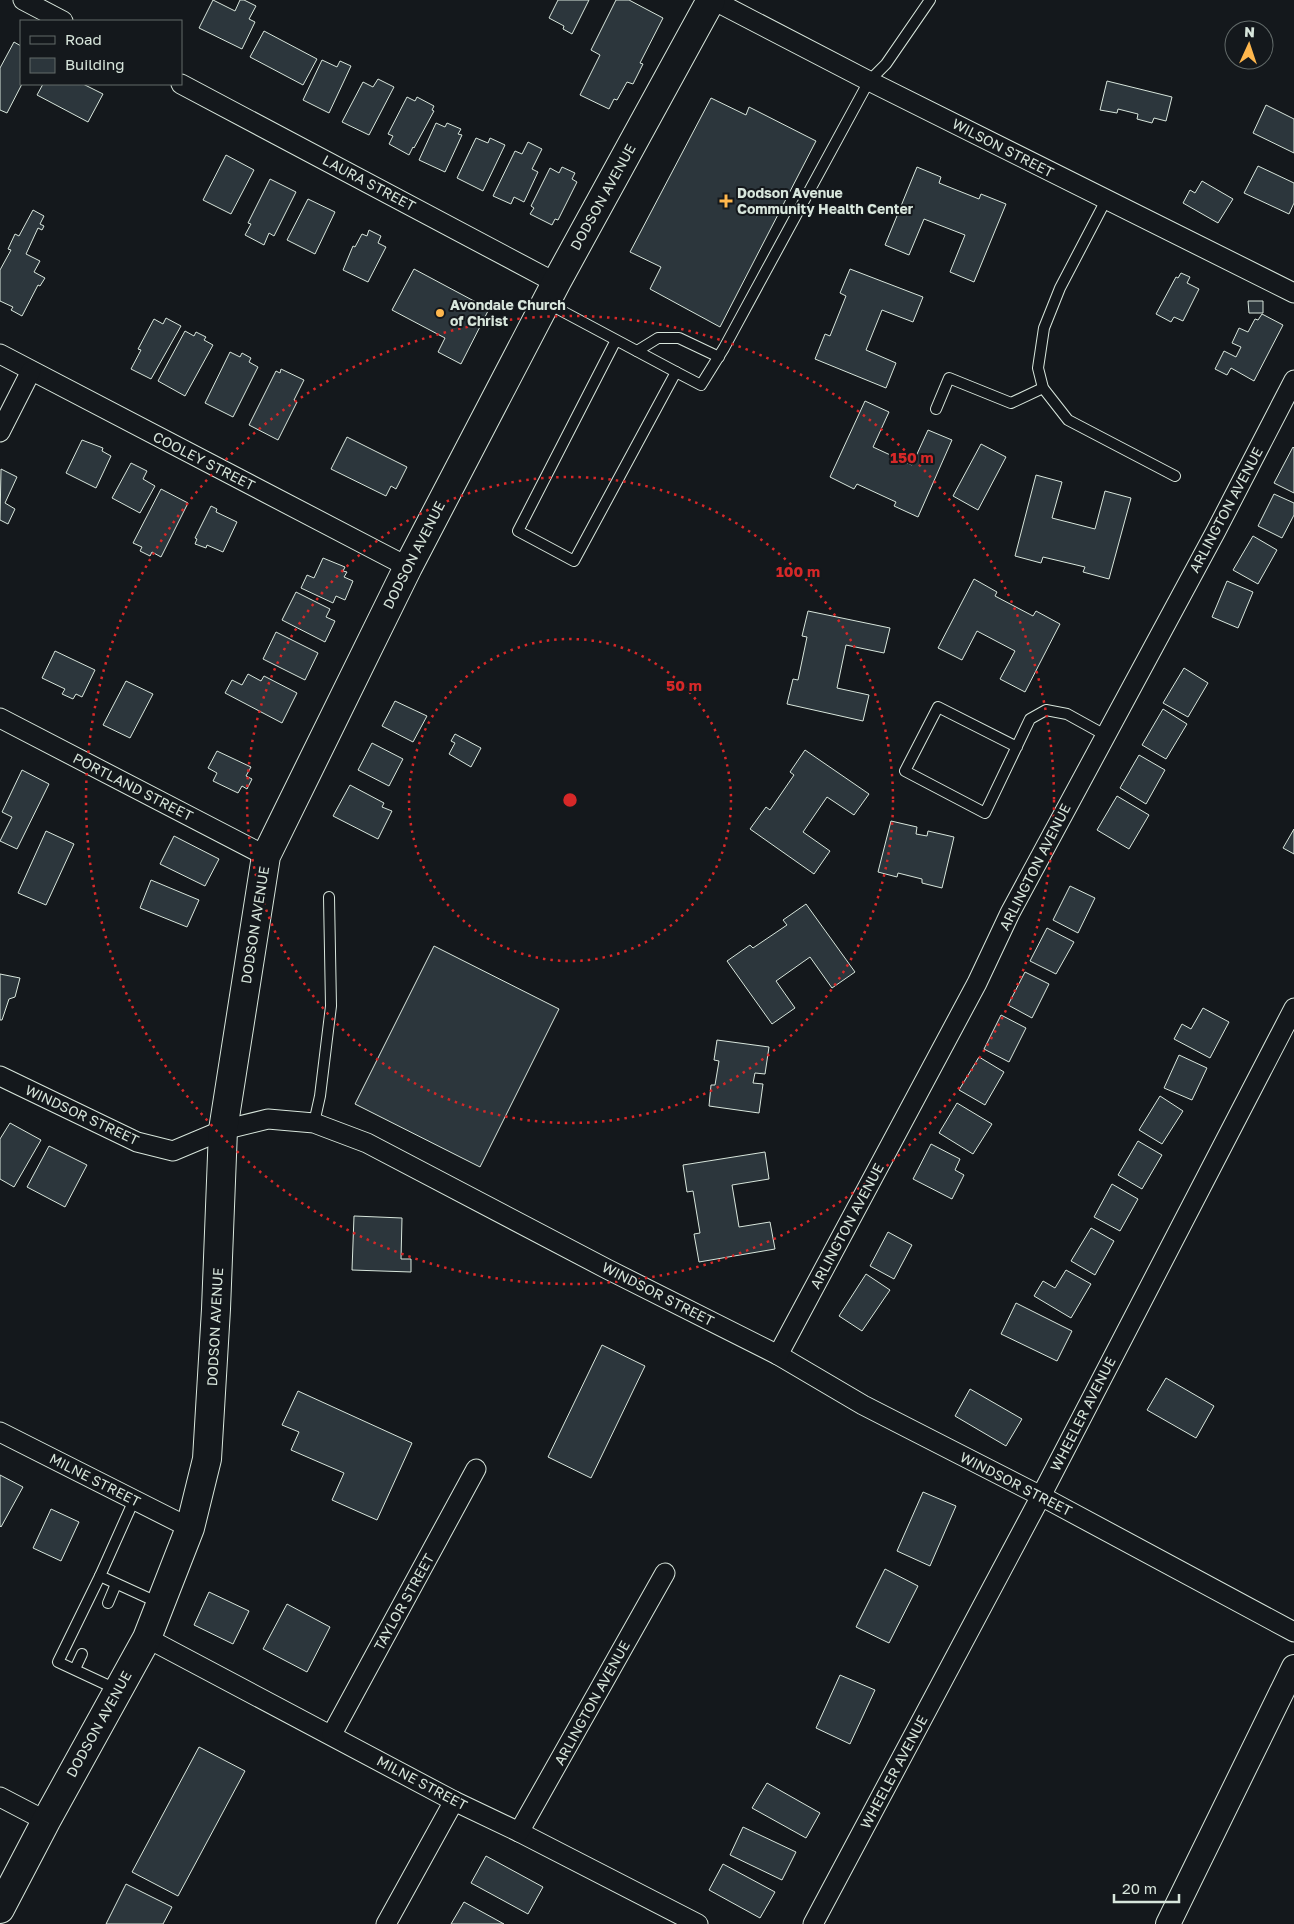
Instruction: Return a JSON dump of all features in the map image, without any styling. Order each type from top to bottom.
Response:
[{"type":"main road","name":"DODSON AVENUE","points":[[0,1909],[46,1821],[147,1638],[190,1528],[207,1459],[216,1310],[223,1130],[266,856],[408,567],[551,292],[712,0]]},
{"type":"street","points":[[23,0],[61,20]]},
{"type":"street","name":"WILSON STREET","points":[[712,0],[1106,200],[1294,292]]},
{"type":"street","name":"LAURA STREET","points":[[182,85],[551,292]]},
{"type":"street","name":"COOLEY STREET","points":[[0,354],[408,567]]},
{"type":"street","points":[[0,432],[31,371]]},
{"type":"street","name":"ARLINGTON AVENUE","points":[[778,1355],[977,983],[1010,913],[1216,531],[1294,380]]},
{"type":"street","name":"PORTLAND STREET","points":[[0,718],[266,856]]},
{"type":"street","name":"WHEELER AVENUE","points":[[813,1924],[1041,1496],[1294,1008]]},
{"type":"street","name":"WINDSOR STREET","points":[[0,1076],[137,1142],[173,1151],[223,1130],[268,1119],[314,1122],[367,1143],[607,1269],[778,1355],[863,1405],[1041,1496],[1294,1632]]},
{"type":"street","name":"MILNE STREET","points":[[0,1432],[190,1528]]},
{"type":"street","name":"TAYLOR STREET","points":[[332,1734],[476,1469]]},
{"type":"street","name":"ARLINGTON AVENUE","points":[[519,1832],[665,1573]]},
{"type":"street","name":"MILNE STREET","points":[[147,1638],[454,1800],[698,1924]]},
{"type":"street","points":[[1168,1924],[1294,1668]]},
{"type":"street","points":[[0,1796],[46,1821]]},
{"type":"street","points":[[386,1924],[454,1800]]},
{"type":"lane","points":[[551,292],[616,340],[701,385],[719,357],[869,81],[886,64],[930,0]]},
{"type":"lane","points":[[1106,200],[1060,288],[1044,328],[1038,368],[1043,388],[1068,420],[1175,476]]},
{"type":"lane","points":[[637,351],[658,338],[679,338],[719,357]]},
{"type":"lane","points":[[616,340],[518,531],[574,561],[676,372]]},
{"type":"lane","points":[[936,409],[949,378],[1011,403],[1043,388]]},
{"type":"lane","points":[[1016,747],[938,707],[905,771],[985,813],[1030,719],[1046,710],[1067,714],[1105,736]]},
{"type":"lane","points":[[314,1122],[320,1096],[332,1006],[329,896]]},
{"type":"lane","points":[[119,1690],[58,1662],[134,1500]]},
{"type":"lane","points":[[100,1576],[161,1604]]},
{"type":"lane","points":[[108,1602],[116,1584]]},
{"type":"lane","points":[[75,1669],[82,1654]]},
{"type":"building","points":[[213,0],[235,11],[240,0],[256,6],[249,19],[255,22],[242,49],[199,28]]},
{"type":"building","points":[[558,0],[589,0],[572,34],[563,29],[564,26],[549,18]]},
{"type":"building","points":[[616,0],[629,0],[663,18],[640,63],[643,64],[633,84],[627,82],[617,100],[614,99],[609,109],[580,95],[600,55],[591,50]]},
{"type":"building","points":[[264,31],[317,59],[303,85],[250,57]]},
{"type":"building","points":[[14,42],[20,45],[21,85],[7,113],[0,110],[0,68]]},
{"type":"building","points":[[322,60],[337,67],[340,61],[351,66],[329,113],[303,100]]},
{"type":"building","points":[[378,79],[394,87],[369,135],[342,122],[363,82],[373,87]]},
{"type":"building","points":[[1107,81],[1172,97],[1166,121],[1154,118],[1152,123],[1137,119],[1138,114],[1118,109],[1117,113],[1100,110]]},
{"type":"building","points":[[42,85],[85,85],[103,94],[88,122],[37,95]]},
{"type":"building","points":[[407,97],[415,101],[417,97],[434,106],[432,110],[434,111],[409,155],[389,144],[393,136],[388,134]]},
{"type":"building","points":[[711,98],[746,115],[749,107],[816,141],[720,327],[650,289],[661,267],[630,252]]},
{"type":"building","points":[[1266,105],[1294,119],[1294,153],[1253,133]]},
{"type":"building","points":[[436,123],[445,127],[447,123],[461,129],[458,134],[462,135],[445,172],[419,160]]},
{"type":"building","points":[[476,138],[488,143],[490,138],[505,145],[483,191],[457,178]]},
{"type":"building","points":[[528,142],[542,149],[532,169],[538,172],[524,202],[514,197],[511,204],[493,196],[515,151],[522,154]]},
{"type":"building","points":[[226,155],[254,170],[231,214],[203,200]]},
{"type":"building","points":[[1258,166],[1294,183],[1294,203],[1289,214],[1244,193]]},
{"type":"building","points":[[562,167],[575,173],[572,179],[577,182],[558,220],[555,219],[552,225],[530,214],[534,208],[531,206],[550,168],[559,173]]},
{"type":"building","points":[[917,167],[941,177],[939,183],[979,199],[981,194],[1006,204],[974,282],[950,272],[965,235],[924,219],[909,255],[885,245]]},
{"type":"building","points":[[270,179],[296,192],[274,236],[269,233],[264,245],[245,235],[251,224],[248,223]]},
{"type":"building","points":[[1202,181],[1233,199],[1218,223],[1183,203],[1190,190],[1195,193]]},
{"type":"building","points":[[308,199],[335,212],[315,254],[287,240]]},
{"type":"building","points":[[33,210],[44,216],[40,224],[44,226],[42,230],[38,228],[26,254],[40,261],[34,272],[45,278],[40,286],[38,285],[22,316],[11,310],[13,307],[0,301],[0,270],[11,250],[8,249],[15,234],[19,236]]},
{"type":"building","points":[[369,230],[381,236],[378,243],[386,247],[368,282],[343,270],[353,246],[355,247],[362,234],[367,236]]},
{"type":"building","points":[[414,269],[489,309],[461,364],[438,352],[445,338],[392,310]]},
{"type":"building","points":[[850,269],[923,297],[913,322],[882,310],[866,350],[896,363],[886,388],[815,359],[825,334],[830,336],[846,296],[840,293]]},
{"type":"building","points":[[1181,273],[1190,277],[1187,283],[1199,289],[1183,321],[1174,317],[1171,322],[1156,314],[1176,277],[1178,278]]},
{"type":"building","points":[[1248,301],[1263,301],[1263,313],[1249,313]]},
{"type":"building","points":[[1262,314],[1283,325],[1254,381],[1231,368],[1227,375],[1215,369],[1224,351],[1236,357],[1241,347],[1232,343],[1239,328],[1248,332],[1255,319],[1258,320]]},
{"type":"building","points":[[166,318],[181,326],[151,379],[131,369],[141,350],[138,349],[154,319],[163,324]]},
{"type":"building","points":[[185,331],[194,336],[196,332],[206,337],[204,340],[213,345],[185,396],[158,381]]},
{"type":"building","points":[[230,352],[240,357],[242,353],[251,358],[249,362],[258,367],[233,417],[205,403]]},
{"type":"building","points":[[281,369],[304,380],[294,400],[297,402],[278,440],[249,425],[276,371],[280,373]]},
{"type":"building","points":[[865,401],[889,412],[873,447],[912,465],[928,430],[952,440],[918,517],[894,506],[896,502],[857,484],[854,489],[830,477]]},
{"type":"building","points":[[347,437],[407,467],[396,489],[391,486],[386,496],[331,469]]},
{"type":"building","points":[[82,440],[103,448],[102,451],[111,456],[96,488],[66,473]]},
{"type":"building","points":[[981,444],[1006,457],[978,510],[953,496]]},
{"type":"building","points":[[1294,448],[1294,493],[1274,483]]},
{"type":"building","points":[[131,463],[147,471],[143,479],[155,486],[140,513],[112,498]]},
{"type":"building","points":[[1,469],[17,477],[5,503],[15,509],[8,524],[0,520]]},
{"type":"building","points":[[1036,475],[1062,482],[1052,518],[1095,529],[1105,491],[1131,498],[1109,579],[1083,572],[1085,567],[1043,557],[1041,563],[1015,556]]},
{"type":"building","points":[[161,489],[188,503],[161,557],[152,552],[150,556],[140,551],[142,547],[133,543]]},
{"type":"building","points":[[1274,494],[1294,503],[1294,515],[1282,538],[1258,526]]},
{"type":"building","points":[[211,506],[217,509],[216,512],[237,522],[223,552],[207,545],[206,548],[195,544],[197,539],[195,538]]},
{"type":"building","points":[[1253,536],[1277,550],[1258,584],[1233,570]]},
{"type":"building","points":[[323,558],[345,567],[343,571],[347,572],[344,577],[353,581],[345,600],[336,596],[333,603],[301,588],[307,575],[314,578]]},
{"type":"building","points":[[974,579],[997,592],[995,596],[1033,616],[1036,611],[1060,624],[1025,692],[1000,679],[1015,651],[977,631],[962,660],[938,648]]},
{"type":"building","points":[[1227,581],[1253,592],[1238,628],[1212,617]]},
{"type":"building","points":[[296,592],[330,609],[326,617],[335,621],[325,642],[282,620]]},
{"type":"building","points":[[808,611],[890,628],[884,653],[846,645],[837,688],[869,695],[863,721],[787,704],[793,679],[798,680],[807,637],[802,636]]},
{"type":"building","points":[[276,632],[318,653],[305,680],[263,659]]},
{"type":"building","points":[[55,651],[95,670],[82,697],[76,694],[73,699],[62,694],[65,689],[42,678]]},
{"type":"building","points":[[1184,668],[1208,683],[1188,717],[1163,703]]},
{"type":"building","points":[[248,674],[261,681],[264,676],[297,693],[282,723],[225,693],[232,680],[242,685]]},
{"type":"building","points":[[126,681],[153,694],[130,738],[103,725]]},
{"type":"building","points":[[395,701],[427,716],[413,742],[382,726]]},
{"type":"building","points":[[1163,709],[1187,724],[1166,759],[1142,745]]},
{"type":"building","points":[[455,734],[481,748],[471,767],[449,754],[455,743],[451,741]]},
{"type":"building","points":[[372,743],[403,759],[389,786],[358,770]]},
{"type":"building","points":[[805,750],[869,794],[854,815],[827,797],[803,832],[830,851],[814,874],[750,829],[766,807],[770,810],[794,775],[790,772]]},
{"type":"building","points":[[217,751],[251,767],[246,776],[252,779],[247,789],[242,786],[238,793],[213,781],[217,773],[208,768]]},
{"type":"building","points":[[1139,755],[1165,770],[1146,804],[1120,788]]},
{"type":"building","points":[[22,770],[49,784],[17,849],[0,841],[12,817],[2,812]]},
{"type":"building","points":[[350,785],[384,803],[382,807],[392,811],[378,839],[333,816]]},
{"type":"building","points":[[1117,796],[1149,815],[1129,849],[1097,830]]},
{"type":"building","points":[[891,821],[917,827],[916,834],[927,836],[928,831],[954,837],[942,888],[922,883],[922,879],[898,873],[897,877],[878,872]]},
{"type":"building","points":[[1294,829],[1294,854],[1283,848]]},
{"type":"building","points":[[46,831],[74,844],[46,905],[18,893]]},
{"type":"building","points":[[174,836],[219,859],[205,886],[160,864]]},
{"type":"building","points":[[151,880],[199,900],[187,927],[140,908]]},
{"type":"building","points":[[1070,886],[1095,898],[1078,933],[1053,920]]},
{"type":"building","points":[[806,904],[855,972],[832,988],[810,957],[776,981],[795,1008],[772,1024],[727,961],[750,945],[753,948],[787,925],[783,920]]},
{"type":"building","points":[[1047,928],[1074,942],[1056,974],[1030,961]]},
{"type":"building","points":[[434,946],[559,1009],[480,1167],[355,1104]]},
{"type":"building","points":[[1025,972],[1049,984],[1032,1018],[1008,1005]]},
{"type":"building","points":[[0,974],[20,978],[15,997],[9,999],[2,1020],[0,1020]]},
{"type":"building","points":[[1203,1008],[1229,1022],[1210,1058],[1174,1039],[1182,1024],[1191,1029]]},
{"type":"building","points":[[1001,1015],[1026,1028],[1009,1062],[984,1049]]},
{"type":"building","points":[[717,1040],[769,1047],[765,1074],[755,1073],[753,1083],[763,1084],[759,1113],[709,1106],[711,1085],[715,1085],[719,1061],[714,1060]]},
{"type":"building","points":[[1179,1055],[1207,1068],[1192,1100],[1164,1088]]},
{"type":"building","points":[[979,1057],[1004,1072],[985,1105],[959,1090]]},
{"type":"building","points":[[1160,1096],[1183,1111],[1162,1144],[1139,1130]]},
{"type":"building","points":[[957,1103],[992,1124],[973,1154],[939,1133]]},
{"type":"building","points":[[10,1123],[41,1140],[14,1187],[0,1179],[0,1139]]},
{"type":"building","points":[[1138,1141],[1162,1155],[1142,1189],[1118,1175]]},
{"type":"building","points":[[931,1144],[960,1159],[955,1170],[964,1175],[952,1199],[913,1179]]},
{"type":"building","points":[[49,1146],[87,1165],[65,1207],[27,1187]]},
{"type":"building","points":[[765,1152],[769,1179],[732,1185],[739,1227],[770,1222],[775,1249],[699,1262],[694,1234],[700,1233],[693,1191],[687,1192],[683,1165]]},
{"type":"building","points":[[1112,1184],[1138,1199],[1120,1231],[1094,1217]]},
{"type":"building","points":[[354,1216],[402,1218],[401,1259],[411,1259],[411,1272],[352,1270]]},
{"type":"building","points":[[1091,1228],[1114,1241],[1095,1275],[1071,1261]]},
{"type":"building","points":[[888,1232],[912,1245],[894,1279],[870,1266]]},
{"type":"building","points":[[1066,1270],[1091,1284],[1071,1318],[1034,1296],[1043,1281],[1055,1288]]},
{"type":"building","points":[[866,1274],[890,1290],[862,1331],[839,1316]]},
{"type":"building","points":[[1016,1303],[1072,1331],[1057,1361],[1001,1334]]},
{"type":"building","points":[[602,1345],[645,1366],[591,1478],[548,1457]]},
{"type":"building","points":[[1166,1378],[1214,1406],[1196,1438],[1147,1410]]},
{"type":"building","points":[[970,1389],[1022,1419],[1006,1446],[955,1416]]},
{"type":"building","points":[[298,1391],[412,1443],[377,1520],[332,1500],[344,1473],[291,1450],[299,1432],[282,1425]]},
{"type":"building","points":[[0,1475],[23,1487],[1,1527],[0,1526]]},
{"type":"building","points":[[923,1492],[956,1506],[930,1566],[897,1551]]},
{"type":"building","points":[[51,1509],[79,1522],[61,1561],[33,1548]]},
{"type":"building","points":[[885,1569],[918,1586],[889,1643],[856,1627]]},
{"type":"building","points":[[209,1592],[249,1611],[233,1644],[194,1625]]},
{"type":"building","points":[[287,1604],[330,1627],[307,1672],[263,1649]]},
{"type":"building","points":[[840,1675],[875,1690],[850,1744],[816,1728]]},
{"type":"building","points":[[199,1747],[245,1771],[178,1896],[132,1872]]},
{"type":"building","points":[[767,1783],[820,1813],[806,1838],[752,1808]]},
{"type":"building","points":[[743,1827],[796,1852],[782,1880],[730,1855]]},
{"type":"building","points":[[486,1856],[543,1887],[528,1914],[471,1883]]},
{"type":"building","points":[[723,1864],[775,1892],[760,1918],[709,1890]]},
{"type":"building","points":[[126,1884],[172,1907],[163,1924],[106,1924]]},
{"type":"building","points":[[464,1902],[504,1924],[451,1924]]},
{"type":"place","name":"Dodson Avenue Community Health Center","points":[[726,201]]},
{"type":"place","name":"Avondale Church of Christ","points":[[440,313]]}]
